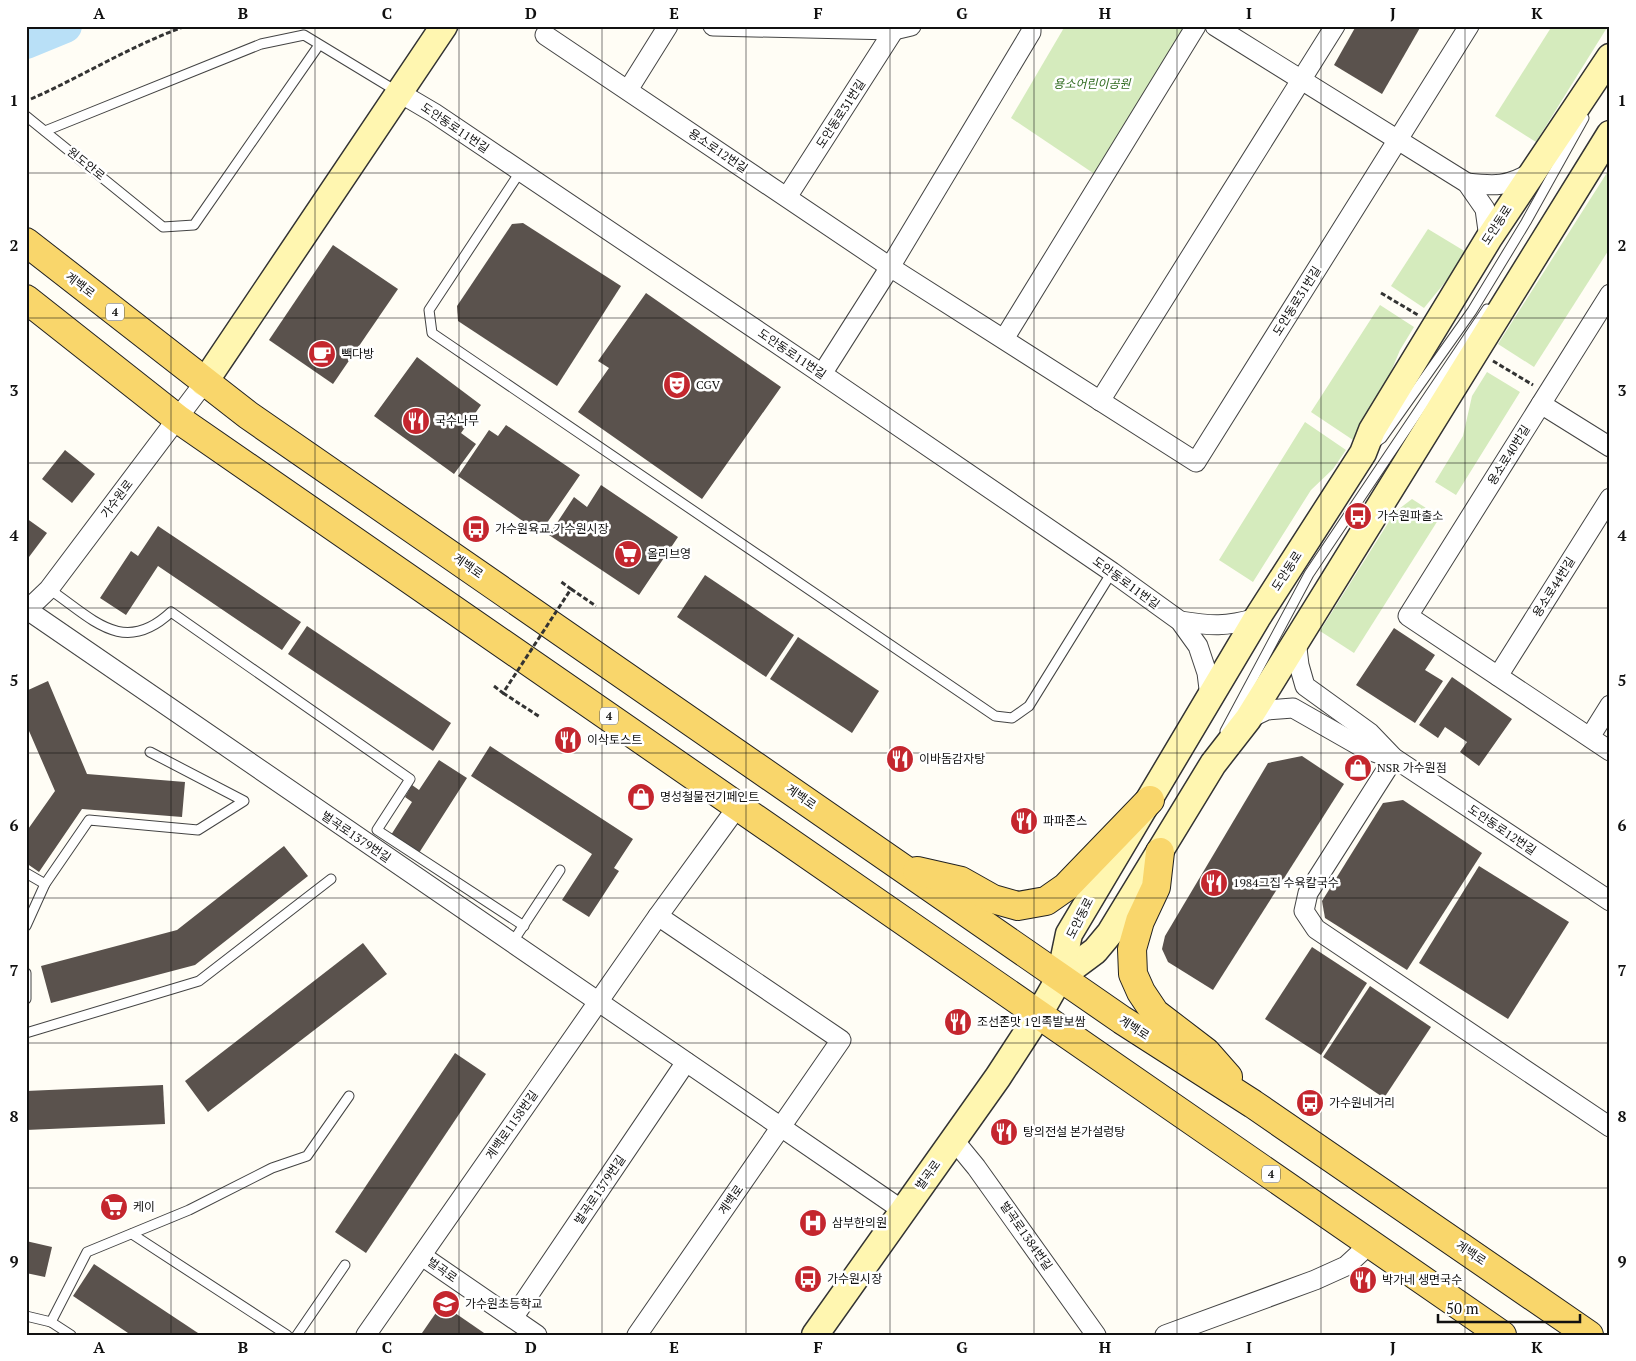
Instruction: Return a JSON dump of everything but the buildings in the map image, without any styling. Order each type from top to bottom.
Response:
[{"type":"main road","points":[[204,383],[444,26]]},
{"type":"main road","name":"도안동로","points":[[1060,977],[1069,934],[1257,618],[1365,450],[1372,430],[1489,238],[1609,58]]},
{"type":"main road","points":[[1060,977],[1095,951],[1110,933],[1213,764],[1248,719],[1525,268],[1610,134]]},
{"type":"main road","name":"계백로","points":[[26,242],[204,383],[1122,1020],[1253,1104],[1589,1335]]},
{"type":"main road","name":"4","points":[[26,299],[178,419],[1502,1335]]},
{"type":"main road","points":[[905,869],[936,874],[961,882],[993,899],[1018,906],[1034,905],[1046,901],[1066,887],[1150,800]]},
{"type":"main road","points":[[1160,852],[1156,887],[1140,921],[1132,949],[1133,974],[1141,992],[1156,1013],[1206,1052],[1253,1104]]},
{"type":"main road","name":"벌곡로","points":[[815,1335],[998,1077],[1039,1014],[1060,977]]},
{"type":"street","points":[[628,90],[668,26]]},
{"type":"street","name":"도안동로31번길","points":[[712,26],[903,28]]},
{"type":"street","points":[[822,374],[890,267],[1031,32],[1031,26]]},
{"type":"street","points":[[1004,339],[1196,26]]},
{"type":"street","points":[[1215,26],[1467,183],[1485,209],[1489,238]]},
{"type":"street","points":[[1100,401],[1300,79],[1335,26]]},
{"type":"street","name":"도안동로31번길","points":[[1196,462],[1469,26]]},
{"type":"street","name":"도안동로31번길","points":[[787,198],[903,28]]},
{"type":"street","name":"용소로12번길","points":[[545,35],[890,267],[1196,462]]},
{"type":"street","name":"도안동로11번길","points":[[400,93],[434,113],[822,374],[1112,572],[1180,622]]},
{"type":"street","points":[[1467,183],[1501,185],[1516,182],[1532,172]]},
{"type":"street","name":"용소로40번길","points":[[1498,676],[1408,616],[1610,294]]},
{"type":"street","name":"가수원로","points":[[26,610],[49,589],[204,383]]},
{"type":"street","points":[[1541,404],[1610,447]]},
{"type":"street","name":"용소로44번길","points":[[1498,676],[1610,498]]},
{"type":"street","name":"벌곡로1379번길","points":[[26,610],[902,1210]]},
{"type":"street","points":[[1180,622],[1214,627],[1232,625],[1257,618]]},
{"type":"street","points":[[1180,622],[1198,646],[1207,673],[1210,697]]},
{"type":"street","points":[[1296,640],[1299,665],[1305,686],[1370,733],[1394,758]]},
{"type":"street","points":[[1498,676],[1610,751]]},
{"type":"street","points":[[1590,737],[1610,705]]},
{"type":"street","points":[[1248,719],[1267,710],[1293,708],[1365,749],[1394,758]]},
{"type":"street","points":[[1394,758],[1308,893],[1304,910],[1316,929],[1610,1127]]},
{"type":"street","name":"도안동로12번길","points":[[1394,758],[1610,901]]},
{"type":"street","name":"계백로1158번길","points":[[366,1335],[658,916],[738,806]]},
{"type":"street","name":"계백로","points":[[636,1335],[841,1040],[658,916]]},
{"type":"street","name":"벌곡로1379번길","points":[[513,1318],[686,1062]]},
{"type":"street","name":"벌곡로1384번길","points":[[953,1139],[976,1167],[1096,1335]]},
{"type":"street","points":[[1165,1335],[1315,1280],[1346,1266],[1371,1243]]},
{"type":"street","name":"벌곡로","points":[[422,1256],[537,1335]]},
{"type":"lane","points":[[26,116],[45,131],[261,44],[304,35],[319,46],[400,93]]},
{"type":"lane","name":"원도안로","points":[[45,131],[163,227],[194,225],[319,46]]},
{"type":"lane","points":[[1365,450],[1382,438],[1472,311],[1526,222],[1593,102],[1609,58]]},
{"type":"lane","points":[[520,172],[429,310],[432,333],[995,716],[1012,718],[1029,706],[1112,572]]},
{"type":"lane","points":[[1506,285],[1525,268]]},
{"type":"lane","points":[[1213,764],[1225,729],[1309,574],[1494,298]]},
{"type":"lane","points":[[49,589],[114,632],[139,633],[159,623],[171,612],[410,779],[377,830],[524,926]]},
{"type":"lane","points":[[26,926],[45,884],[89,820],[198,830],[244,801],[150,752]]},
{"type":"lane","points":[[512,944],[560,870]]},
{"type":"lane","points":[[26,873],[45,884]]},
{"type":"lane","points":[[26,1033],[199,982],[331,879]]},
{"type":"lane","points":[[26,973],[26,999]]},
{"type":"lane","points":[[51,1322],[87,1252],[189,1210],[272,1168],[307,1156],[349,1096]]},
{"type":"lane","points":[[132,1234],[287,1335]]},
{"type":"lane","points":[[297,1335],[345,1265]]},
{"type":"lane","points":[[26,1316],[51,1322],[71,1335]]},
{"type":"path","points":[[31,99],[68,83],[167,33],[186,26]]},
{"type":"path","points":[[1381,293],[1423,318]]},
{"type":"path","points":[[1490,359],[1533,386]]},
{"type":"path","points":[[560,582],[596,606]]},
{"type":"path","points":[[504,693],[571,589]]},
{"type":"path","points":[[494,686],[540,718]]},
{"type":"green space","name":"용소어린이공원","points":[[1065,26],[1190,26],[1099,177],[1011,118]]},
{"type":"green space","points":[[1552,26],[1608,26],[1536,142],[1495,116]]},
{"type":"green space","points":[[1610,168],[1610,248],[1534,367],[1498,344]]},
{"type":"green space","points":[[1428,229],[1466,252],[1451,275],[1424,308],[1391,286]]},
{"type":"green space","points":[[1380,305],[1414,327],[1400,350],[1383,391],[1353,440],[1311,412]]},
{"type":"green space","points":[[1487,372],[1520,392],[1456,495],[1435,482],[1463,436],[1472,396]]},
{"type":"green space","points":[[1305,422],[1346,450],[1333,469],[1311,490],[1253,582],[1219,560]]},
{"type":"green space","points":[[1412,499],[1440,517],[1354,653],[1320,631],[1395,512]]},
{"type":"waterway","points":[[26,42],[65,26]]},
{"type":"place","name":"빽다방","points":[[322,354]]},
{"type":"place","name":"CGV","points":[[677,385]]},
{"type":"place","name":"국수나무","points":[[416,421]]},
{"type":"place","name":"가수원파출소","points":[[1358,516]]},
{"type":"place","name":"가수원육교.가수원시장","points":[[476,529]]},
{"type":"place","name":"올리브영","points":[[628,554]]},
{"type":"place","name":"이삭토스트","points":[[568,740]]},
{"type":"place","name":"이바돔감자탕","points":[[900,759]]},
{"type":"place","name":"NSR 가수원점","points":[[1358,768]]},
{"type":"place","name":"명성철물전기페인트","points":[[641,797]]},
{"type":"place","name":"파파존스","points":[[1024,821]]},
{"type":"place","name":"1984그집 수육칼국수","points":[[1214,883]]},
{"type":"place","name":"조선존맛 1인족발보쌈","points":[[958,1022]]},
{"type":"place","name":"가수원네거리","points":[[1310,1103]]},
{"type":"place","name":"탕의전설 본가설렁탕","points":[[1004,1132]]},
{"type":"place","name":"케이","points":[[114,1207]]},
{"type":"place","name":"삼부한의원","points":[[813,1223]]},
{"type":"place","name":"가수원시장","points":[[808,1279]]},
{"type":"place","name":"박가네 생면국수","points":[[1363,1280]]},
{"type":"place","name":"가수원초등학교","points":[[446,1304]]}]
